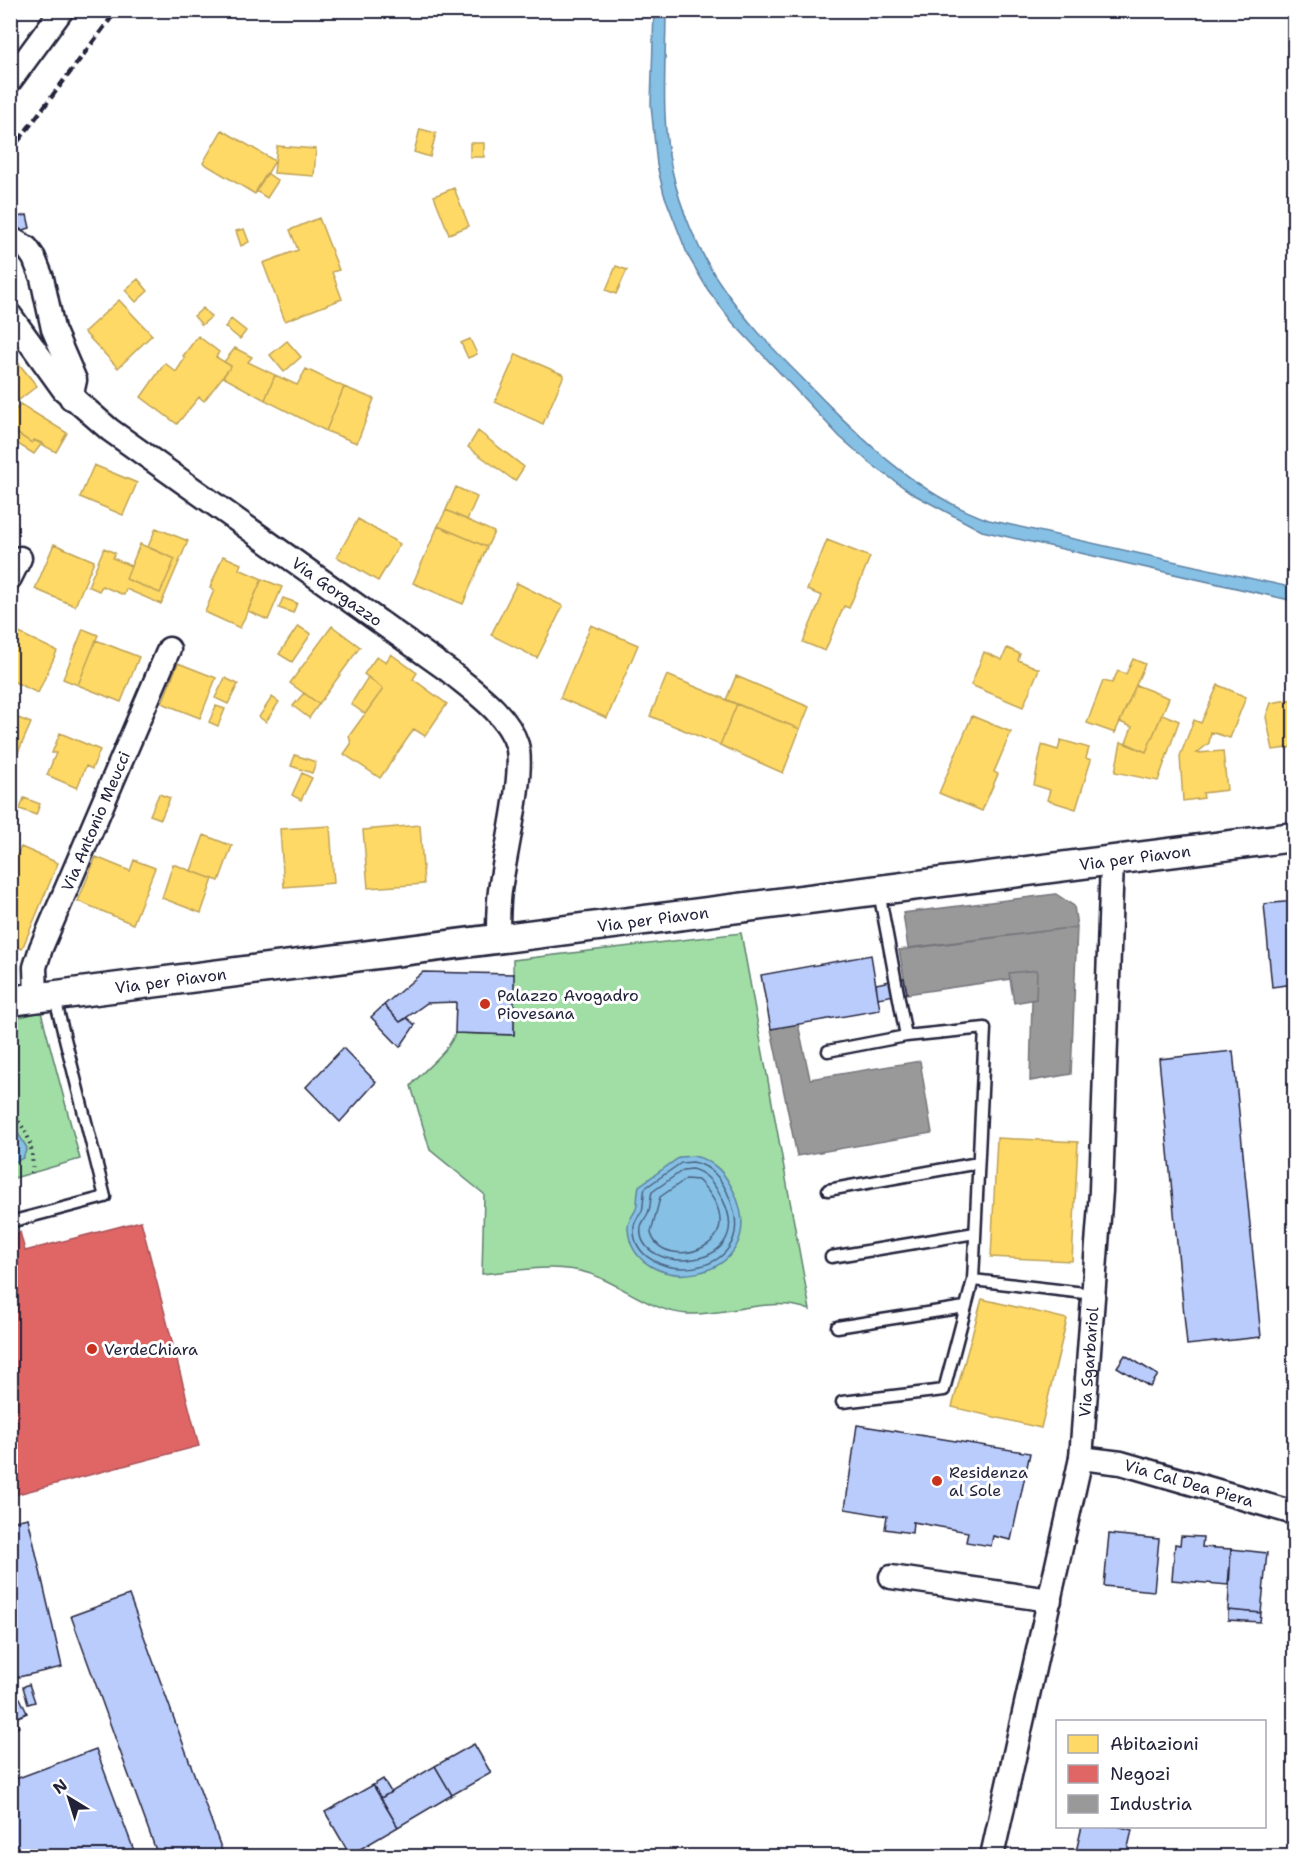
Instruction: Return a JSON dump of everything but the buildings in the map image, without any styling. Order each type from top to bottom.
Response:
[{"type":"street","points":[[10,81],[62,10]]},
{"type":"street","points":[[10,238],[27,248],[42,278],[53,329],[75,380],[71,398]]},
{"type":"street","name":"Via Gorgazzo","points":[[10,315],[71,398],[110,430],[448,671],[485,701],[505,722],[517,744],[520,766],[499,894],[498,937]]},
{"type":"street","points":[[10,578],[20,558]]},
{"type":"street","name":"Via Antonio Meucci","points":[[34,998],[35,967],[41,948],[169,649]]},
{"type":"street","name":"Via per Piavon","points":[[34,998],[1294,837]]},
{"type":"street","name":"Via Sgarbariol","points":[[992,1857],[1081,1458],[1101,1191],[1112,860]]},
{"type":"street","name":"Via Cal Dea Piera","points":[[1081,1458],[1121,1463],[1294,1513]]},
{"type":"street","points":[[891,1577],[1050,1600]]},
{"type":"lane","points":[[878,889],[906,1036]]},
{"type":"lane","points":[[10,1222],[105,1197],[34,998]]},
{"type":"lane","points":[[828,1051],[906,1036],[985,1028],[973,1280],[944,1390],[842,1402]]},
{"type":"lane","points":[[828,1190],[978,1162]]},
{"type":"lane","points":[[831,1257],[975,1233]]},
{"type":"lane","points":[[973,1280],[1094,1294]]},
{"type":"lane","points":[[837,1327],[965,1307]]},
{"type":"path","points":[[10,1113],[31,1142],[32,1173]]},
{"type":"green space","points":[[741,933],[810,1310],[795,1306],[764,1305],[688,1314],[662,1309],[603,1279],[578,1270],[537,1268],[482,1274],[484,1194],[430,1150],[411,1086],[442,1054],[455,1033],[514,1035],[513,960]]},
{"type":"green space","points":[[41,1012],[80,1159],[11,1179],[11,1019]]},
{"type":"water","points":[[654,11],[666,11],[665,111],[668,151],[680,200],[698,245],[722,286],[750,323],[844,421],[911,478],[962,509],[989,520],[1294,588],[1294,601],[982,531],[913,494],[871,464],[840,437],[733,323],[708,290],[688,256],[664,194],[657,165],[651,105]]},
{"type":"water","points":[[10,1120],[27,1148],[23,1158],[11,1164]]},
{"type":"water","points":[[694,1156],[714,1165],[728,1180],[735,1194],[742,1224],[735,1248],[720,1264],[698,1273],[674,1274],[652,1267],[636,1252],[628,1226],[636,1209],[639,1186],[680,1157]]},
{"type":"railway","points":[[10,152],[117,10]]},
{"type":"place","name":"Palazzo Avogadro Piovesana","points":[[485,1004]]},
{"type":"place","name":"VerdeChiara","points":[[92,1349]]},
{"type":"place","name":"Residenza al Sole","points":[[937,1481]]}]
